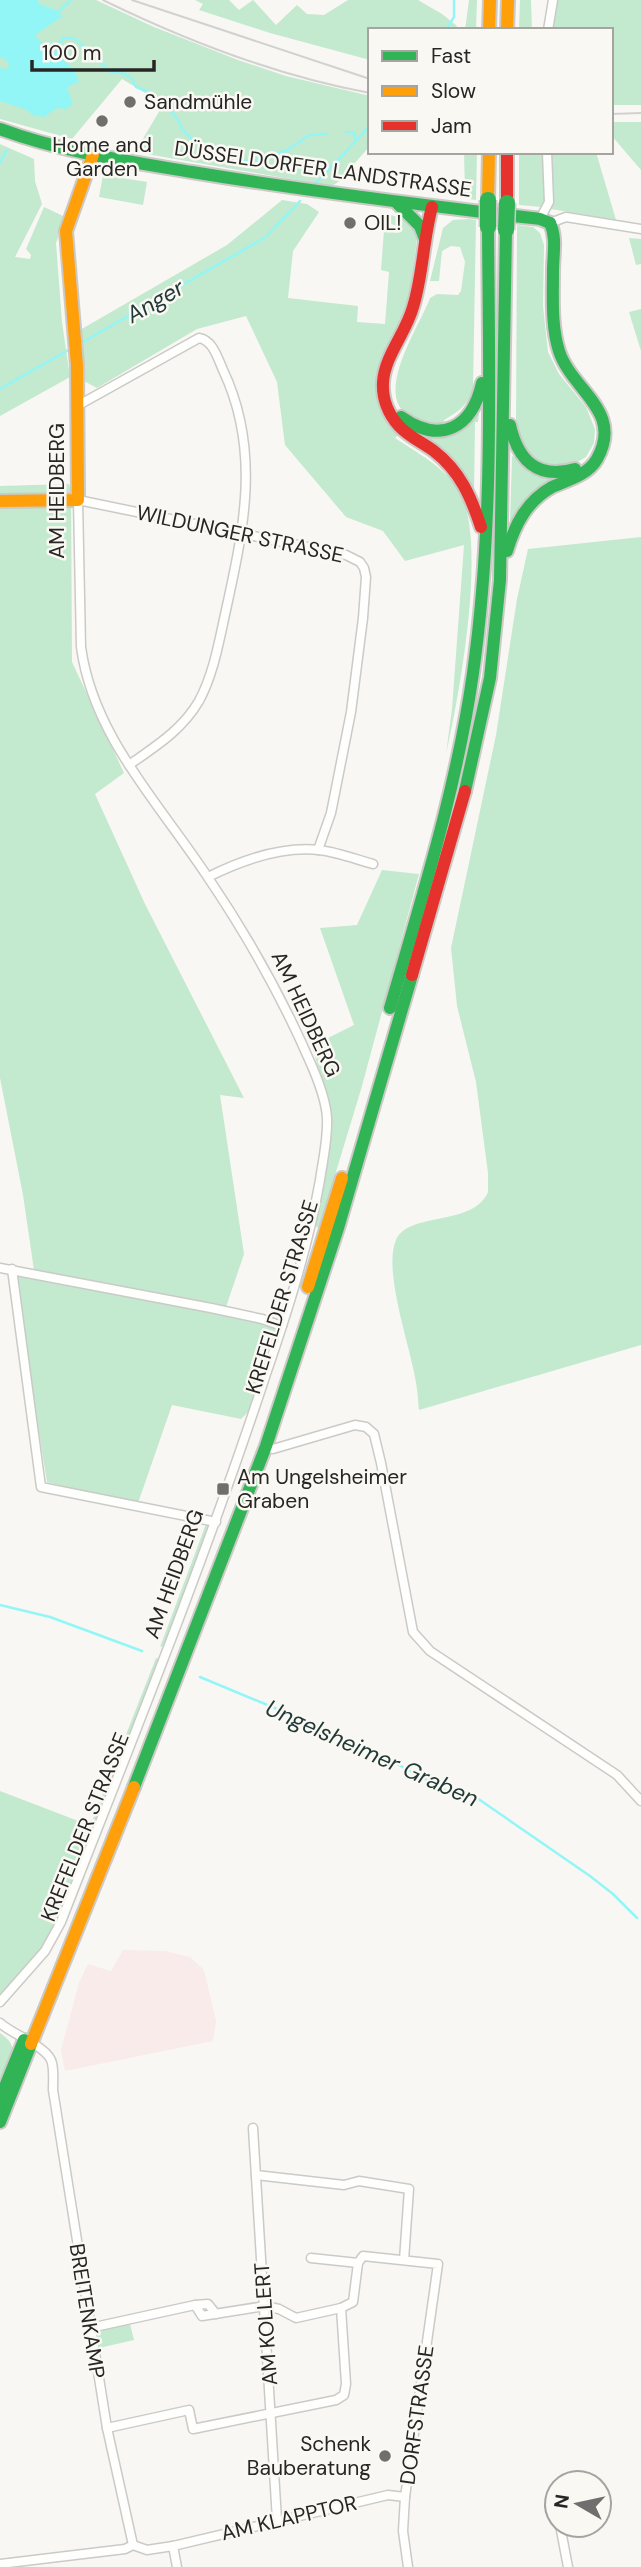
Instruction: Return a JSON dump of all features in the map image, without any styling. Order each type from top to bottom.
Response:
[{"type":"main road","points":[[489,28],[490,0]]},
{"type":"main road","points":[[507,28],[508,0]]},
{"type":"main road","name":"DÜSSELDORFER LANDSTRASSE","points":[[0,129],[33,141],[93,155],[295,190],[545,221]]},
{"type":"main road","points":[[436,207],[414,322],[394,367],[390,384],[399,415],[411,426],[429,432],[445,431],[463,423],[477,403],[482,386],[482,359],[488,343],[489,154]]},
{"type":"main road","points":[[500,580],[507,154]]},
{"type":"main road","name":"AM HEIDBERG","points":[[78,500],[76,354],[66,231],[93,155]]},
{"type":"main road","points":[[397,203],[420,226],[425,241]]},
{"type":"main road","points":[[436,207],[425,241],[421,274],[410,318],[385,366],[385,402],[400,428],[433,450],[461,478],[469,489],[485,539]]},
{"type":"main road","points":[[505,391],[512,435],[517,450],[524,459],[541,470],[560,474],[585,463],[596,446],[597,422],[587,400],[562,372],[551,349],[545,221]]},
{"type":"main road","points":[[500,580],[513,530],[525,507],[542,492],[589,469],[597,459],[605,435],[599,409],[567,368],[558,347],[553,282],[554,233],[545,221]]},
{"type":"main road","name":"KREFELDER STRASSE","points":[[0,2122],[27,2042],[225,1531],[275,1394],[353,1140],[439,837],[464,734],[481,612],[488,343]]},
{"type":"main road","points":[[0,501],[78,500]]},
{"type":"main road","name":"KREFELDER STRASSE","points":[[0,2099],[27,2042],[158,1728],[266,1446],[338,1228],[464,795],[490,678],[500,580]]},
{"type":"street","points":[[548,28],[552,0]]},
{"type":"street","points":[[545,221],[549,202],[547,154]]},
{"type":"street","name":"DÜSSELDORFER LANDSTRASSE","points":[[545,221],[566,217],[641,229]]},
{"type":"street","points":[[77,406],[194,340],[205,339],[211,345],[229,384],[242,430],[247,481],[243,533],[214,662],[200,699],[181,726],[129,765]]},
{"type":"street","name":"WILDUNGER STRASSE","points":[[78,500],[346,555],[360,562],[366,576],[351,712],[331,813],[318,850]]},
{"type":"street","name":"AM HEIDBERG","points":[[0,2003],[45,1951],[61,1922],[168,1653],[216,1522],[282,1326],[314,1214],[326,1143],[327,1114],[313,1067],[271,982],[208,877],[129,765],[102,716],[84,670],[79,615],[78,500]]},
{"type":"street","points":[[208,877],[256,856],[318,850],[373,864]]},
{"type":"street","points":[[0,1268],[211,1308],[282,1326]]},
{"type":"street","points":[[12,1269],[41,1487],[216,1522]]},
{"type":"street","points":[[266,1446],[273,1448],[355,1425],[366,1427],[374,1434],[382,1463],[413,1632],[430,1651],[617,1776],[641,1801]]},
{"type":"street","points":[[0,2023],[27,2042]]},
{"type":"street","name":"BREITENKAMP","points":[[27,2042],[48,2054],[52,2063],[53,2090],[90,2328],[107,2428],[133,2545]]},
{"type":"street","name":"AM KOLLERT","points":[[253,2128],[277,2520]]},
{"type":"street","points":[[90,2328],[195,2305],[202,2316],[265,2305],[296,2318],[341,2308],[353,2302],[358,2263],[363,2256],[404,2260],[409,2189],[359,2182],[344,2185],[256,2175]]},
{"type":"street","points":[[311,2258],[358,2263]]},
{"type":"street","name":"DORFSTRASSE","points":[[404,2260],[438,2264],[405,2497],[403,2531],[408,2567]]},
{"type":"street","points":[[107,2428],[189,2410],[192,2429],[335,2400],[344,2395],[346,2384],[341,2308]]},
{"type":"street","name":"AM KLAPPTOR","points":[[173,2546],[388,2495],[405,2497]]},
{"type":"street","points":[[563,2539],[568,2567]]},
{"type":"street","points":[[0,2564],[125,2549],[133,2545],[147,2550],[173,2546],[177,2567]]},
{"type":"shaded area","points":[[123,1950],[165,1951],[190,1957],[204,1970],[216,2021],[213,2041],[65,2071],[61,2050],[79,1983],[88,1964],[111,1971]]},
{"type":"green space","points":[[0,0],[96,0],[154,27],[238,60],[286,76],[368,96],[368,148],[337,183],[331,186],[135,152],[160,110],[147,94],[122,79],[72,139],[0,119]]},
{"type":"green space","points":[[195,0],[229,0],[239,10],[253,0],[276,25],[297,5],[307,14],[324,15],[348,0],[418,0],[457,26],[368,28],[368,59],[270,33],[199,10],[203,4]]},
{"type":"green space","points":[[469,0],[477,0],[476,28],[465,28]]},
{"type":"green space","points":[[520,0],[531,0],[532,28],[519,28]]},
{"type":"green space","points":[[555,0],[641,0],[641,105],[613,105],[613,28],[550,28]]},
{"type":"green space","points":[[613,122],[641,122],[641,170],[613,137]]},
{"type":"green space","points":[[0,144],[34,159],[35,181],[42,204],[15,257],[30,259],[31,255],[26,249],[44,207],[65,217],[56,243],[62,322],[70,377],[0,416]]},
{"type":"green space","points":[[464,154],[477,154],[476,200],[469,199],[465,194]]},
{"type":"green space","points":[[519,154],[543,154],[546,202],[542,207],[519,205]]},
{"type":"green space","points":[[550,154],[597,154],[616,220],[551,209]]},
{"type":"green space","points":[[103,175],[147,182],[143,205],[99,197]]},
{"type":"green space","points":[[282,200],[307,204],[319,212],[293,251],[288,298],[358,306],[357,322],[385,324],[389,272],[381,270],[384,230],[398,233],[400,227],[385,222],[382,215],[384,213],[401,218],[411,229],[415,226],[418,231],[408,310],[381,365],[399,434],[395,438],[445,473],[458,489],[467,512],[471,543],[468,618],[464,658],[446,754],[452,709],[464,545],[405,561],[383,531],[346,517],[285,445],[277,382],[246,316],[197,329],[97,388],[82,380],[80,330],[227,245]]},
{"type":"green space","points":[[453,220],[476,220],[473,389],[462,407],[444,420],[445,424],[429,424],[401,409],[396,396],[396,379],[401,361],[430,298],[437,294],[458,295],[461,291],[465,262],[460,247],[451,246],[442,251],[439,281],[430,281],[443,228]]},
{"type":"green space","points":[[517,225],[533,227],[540,233],[544,245],[543,306],[548,352],[559,374],[586,407],[595,429],[594,443],[586,457],[574,464],[554,469],[533,461],[516,430]]},
{"type":"green space","points":[[629,238],[641,239],[641,264],[636,265]]},
{"type":"green space","points":[[641,309],[641,351],[629,312]]},
{"type":"green space","points":[[479,412],[478,422],[475,422],[474,494],[413,432]]},
{"type":"green space","points":[[512,456],[564,477],[510,522]]},
{"type":"green space","points":[[69,484],[72,662],[124,773],[95,794],[145,904],[244,1098],[220,1095],[244,1254],[226,1307],[221,1313],[264,1323],[276,1330],[250,1410],[241,1419],[172,1405],[137,1506],[47,1482],[31,1383],[26,1381],[11,1272],[35,1277],[23,1195],[0,1078],[0,486]]},
{"type":"green space","points":[[641,537],[641,1345],[419,1410],[414,1374],[395,1292],[393,1254],[396,1240],[403,1231],[414,1225],[469,1210],[480,1203],[488,1192],[476,1082],[457,1006],[451,948],[496,735],[517,599],[528,549]]},
{"type":"green space","points":[[382,870],[419,874],[362,1086],[319,1228],[315,1226],[329,1142],[327,1100],[312,1046],[354,1025],[320,928],[357,925]]},
{"type":"green space","points":[[206,1524],[209,1530],[165,1645],[160,1647]]},
{"type":"green space","points":[[156,1658],[161,1660],[97,1820],[93,1819]]},
{"type":"green space","points":[[0,1791],[94,1827],[47,1940],[33,1961],[0,1994]]},
{"type":"green space","points":[[0,2033],[7,2039],[13,2051],[0,2086]]},
{"type":"green space","points":[[130,2324],[134,2340],[99,2348],[99,2331]]},
{"type":"water","points":[[0,0],[38,0],[39,4],[54,9],[63,16],[35,35],[43,44],[52,42],[54,53],[59,47],[70,53],[64,61],[74,69],[79,81],[67,88],[73,104],[66,109],[57,108],[44,117],[0,101],[0,68],[6,69],[10,65],[0,57]]},
{"type":"waterway","points":[[57,13],[71,0]]},
{"type":"waterway","name":"Anger","points":[[447,28],[454,17],[454,0]]},
{"type":"waterway","points":[[53,48],[64,38],[74,38],[111,72],[123,73],[132,79],[136,87],[149,92],[168,107],[182,130],[193,140],[219,155],[244,161],[263,159],[287,150],[310,135],[326,134]]},
{"type":"waterway","name":"Anger","points":[[316,183],[368,128]]},
{"type":"waterway","points":[[346,132],[354,133],[356,141]]},
{"type":"waterway","points":[[0,162],[7,150]]},
{"type":"waterway","name":"Anger","points":[[81,343],[266,237],[300,201]]},
{"type":"waterway","name":"Anger","points":[[0,389],[72,348]]},
{"type":"waterway","name":"Ungelsheimer Graben","points":[[0,1605],[50,1617],[142,1651]]},
{"type":"waterway","name":"Ungelsheimer Graben","points":[[200,1677],[375,1752],[449,1792],[477,1798],[590,1876],[637,1918]]},
{"type":"tram line","points":[[103,0],[200,43],[267,67],[368,93]]},
{"type":"tram line","points":[[132,0],[368,78]]},
{"type":"tram line","points":[[613,114],[641,113]]},
{"type":"traffic: fast","points":[[0,129],[71,150],[143,164],[322,192],[540,219],[550,223]]},
{"type":"traffic: fast","points":[[488,200],[488,227]]},
{"type":"traffic: fast","points":[[397,203],[420,226],[425,239]]},
{"type":"traffic: fast","points":[[506,230],[507,203]]},
{"type":"traffic: fast","points":[[507,551],[518,523],[529,506],[552,487],[577,476],[593,465],[604,442],[600,414],[565,365],[556,341],[553,311],[554,240],[550,223]]},
{"type":"traffic: fast","points":[[390,1008],[448,800],[473,673],[480,617],[487,506],[488,227]]},
{"type":"traffic: fast","points":[[465,791],[490,678],[500,580],[506,230]]},
{"type":"traffic: fast","points":[[401,417],[429,430],[453,427],[463,421],[471,411],[482,383]]},
{"type":"traffic: fast","points":[[510,425],[518,448],[531,464],[550,472],[575,469]]},
{"type":"traffic: fast","points":[[134,1787],[266,1446],[338,1228],[412,975]]},
{"type":"traffic: fast","points":[[0,2099],[24,2040]]},
{"type":"traffic: fast","points":[[0,2122],[31,2044]]},
{"type":"traffic: slow","points":[[489,28],[490,0]]},
{"type":"traffic: slow","points":[[507,28],[508,0]]},
{"type":"traffic: slow","points":[[488,200],[489,154]]},
{"type":"traffic: slow","points":[[0,501],[78,500],[77,365],[66,231],[93,155]]},
{"type":"traffic: slow","points":[[308,1287],[342,1178]]},
{"type":"traffic: slow","points":[[31,2044],[134,1787]]},
{"type":"traffic: jam","points":[[507,154],[507,203]]},
{"type":"traffic: jam","points":[[432,207],[416,295],[410,317],[385,372],[384,394],[389,411],[399,426],[434,451],[458,476],[469,495],[481,527]]},
{"type":"traffic: jam","points":[[412,975],[465,791]]},
{"type":"place","name":"Sandmühle","points":[[130,102]]},
{"type":"place","name":"Home and Garden","points":[[102,121]]},
{"type":"place","name":"OIL!","points":[[350,223]]},
{"type":"place","name":"Am Ungelsheimer Graben","points":[[223,1489]]},
{"type":"place","name":"Schenk Bauberatung","points":[[385,2456]]}]
